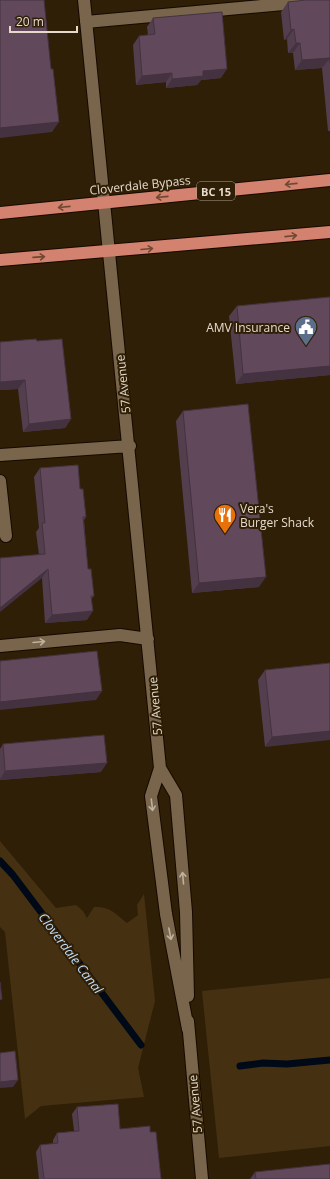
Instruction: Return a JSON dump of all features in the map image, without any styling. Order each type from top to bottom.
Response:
[{"type":"highway","name":"Cloverdale Bypass","points":[[0,213],[330,180]]},
{"type":"highway","points":[[0,260],[330,232]]},
{"type":"street","name":"57 Avenue","points":[[84,0],[108,252],[130,446],[137,545],[148,639],[160,768],[151,796],[166,914],[188,1029]]},
{"type":"street","points":[[86,22],[327,0]]},
{"type":"street","points":[[0,455],[130,446]]},
{"type":"street","points":[[0,481],[6,536]]},
{"type":"street","points":[[0,646],[120,635],[148,639]]},
{"type":"street","name":"57 Avenue","points":[[160,768],[176,794],[186,912],[188,1029],[202,1179]]},
{"type":"shaded area","points":[[0,841],[56,908],[76,905],[83,911],[87,918],[94,907],[104,908],[112,911],[127,923],[138,915],[137,905],[144,894],[155,1001],[138,1068],[144,1097],[41,1106],[25,1119],[5,932],[0,927]]},
{"type":"shaded area","points":[[330,978],[330,1146],[219,1158],[202,991]]},
{"type":"building","points":[[0,0],[44,0],[51,69],[53,69],[59,122],[0,128]]},
{"type":"building","points":[[330,0],[330,58],[302,60],[300,43],[296,43],[294,29],[291,30],[288,2]]},
{"type":"building","points":[[222,12],[227,69],[203,71],[203,76],[172,79],[172,73],[142,76],[139,36],[155,34],[153,18]]},
{"type":"building","points":[[330,297],[330,366],[243,374],[237,306]]},
{"type":"building","points":[[36,339],[37,341],[62,339],[71,419],[29,424],[25,380],[0,382],[0,342]]},
{"type":"building","points":[[248,404],[266,577],[199,583],[183,411]]},
{"type":"building","points":[[78,465],[80,489],[83,489],[86,517],[83,517],[88,569],[91,569],[94,596],[91,596],[93,611],[52,615],[48,569],[0,608],[0,558],[45,554],[42,523],[45,523],[40,468]]},
{"type":"building","points":[[97,651],[102,691],[0,702],[0,661]]},
{"type":"building","points":[[330,663],[330,731],[272,737],[265,670]]},
{"type":"building","points":[[104,735],[107,763],[5,771],[3,744]]},
{"type":"building","points":[[0,982],[2,999],[0,1000]]},
{"type":"building","points":[[15,1051],[18,1080],[0,1082],[0,1053]]},
{"type":"building","points":[[118,1104],[120,1129],[150,1126],[150,1132],[156,1132],[161,1179],[44,1179],[40,1145],[58,1143],[57,1133],[79,1131],[77,1107]]},
{"type":"building","points":[[330,1164],[330,1179],[256,1179],[255,1172]]},
{"type":"waterway","name":"Cloverdale Canal","points":[[0,861],[13,875],[141,1045]]},
{"type":"waterway","name":"Cloverdale Canal","points":[[240,1066],[263,1063],[287,1064],[330,1060]]},
{"type":"place","name":"AMV Insurance","points":[[306,346]]},
{"type":"place","name":"Vera's Burger Shack","points":[[225,534]]}]
